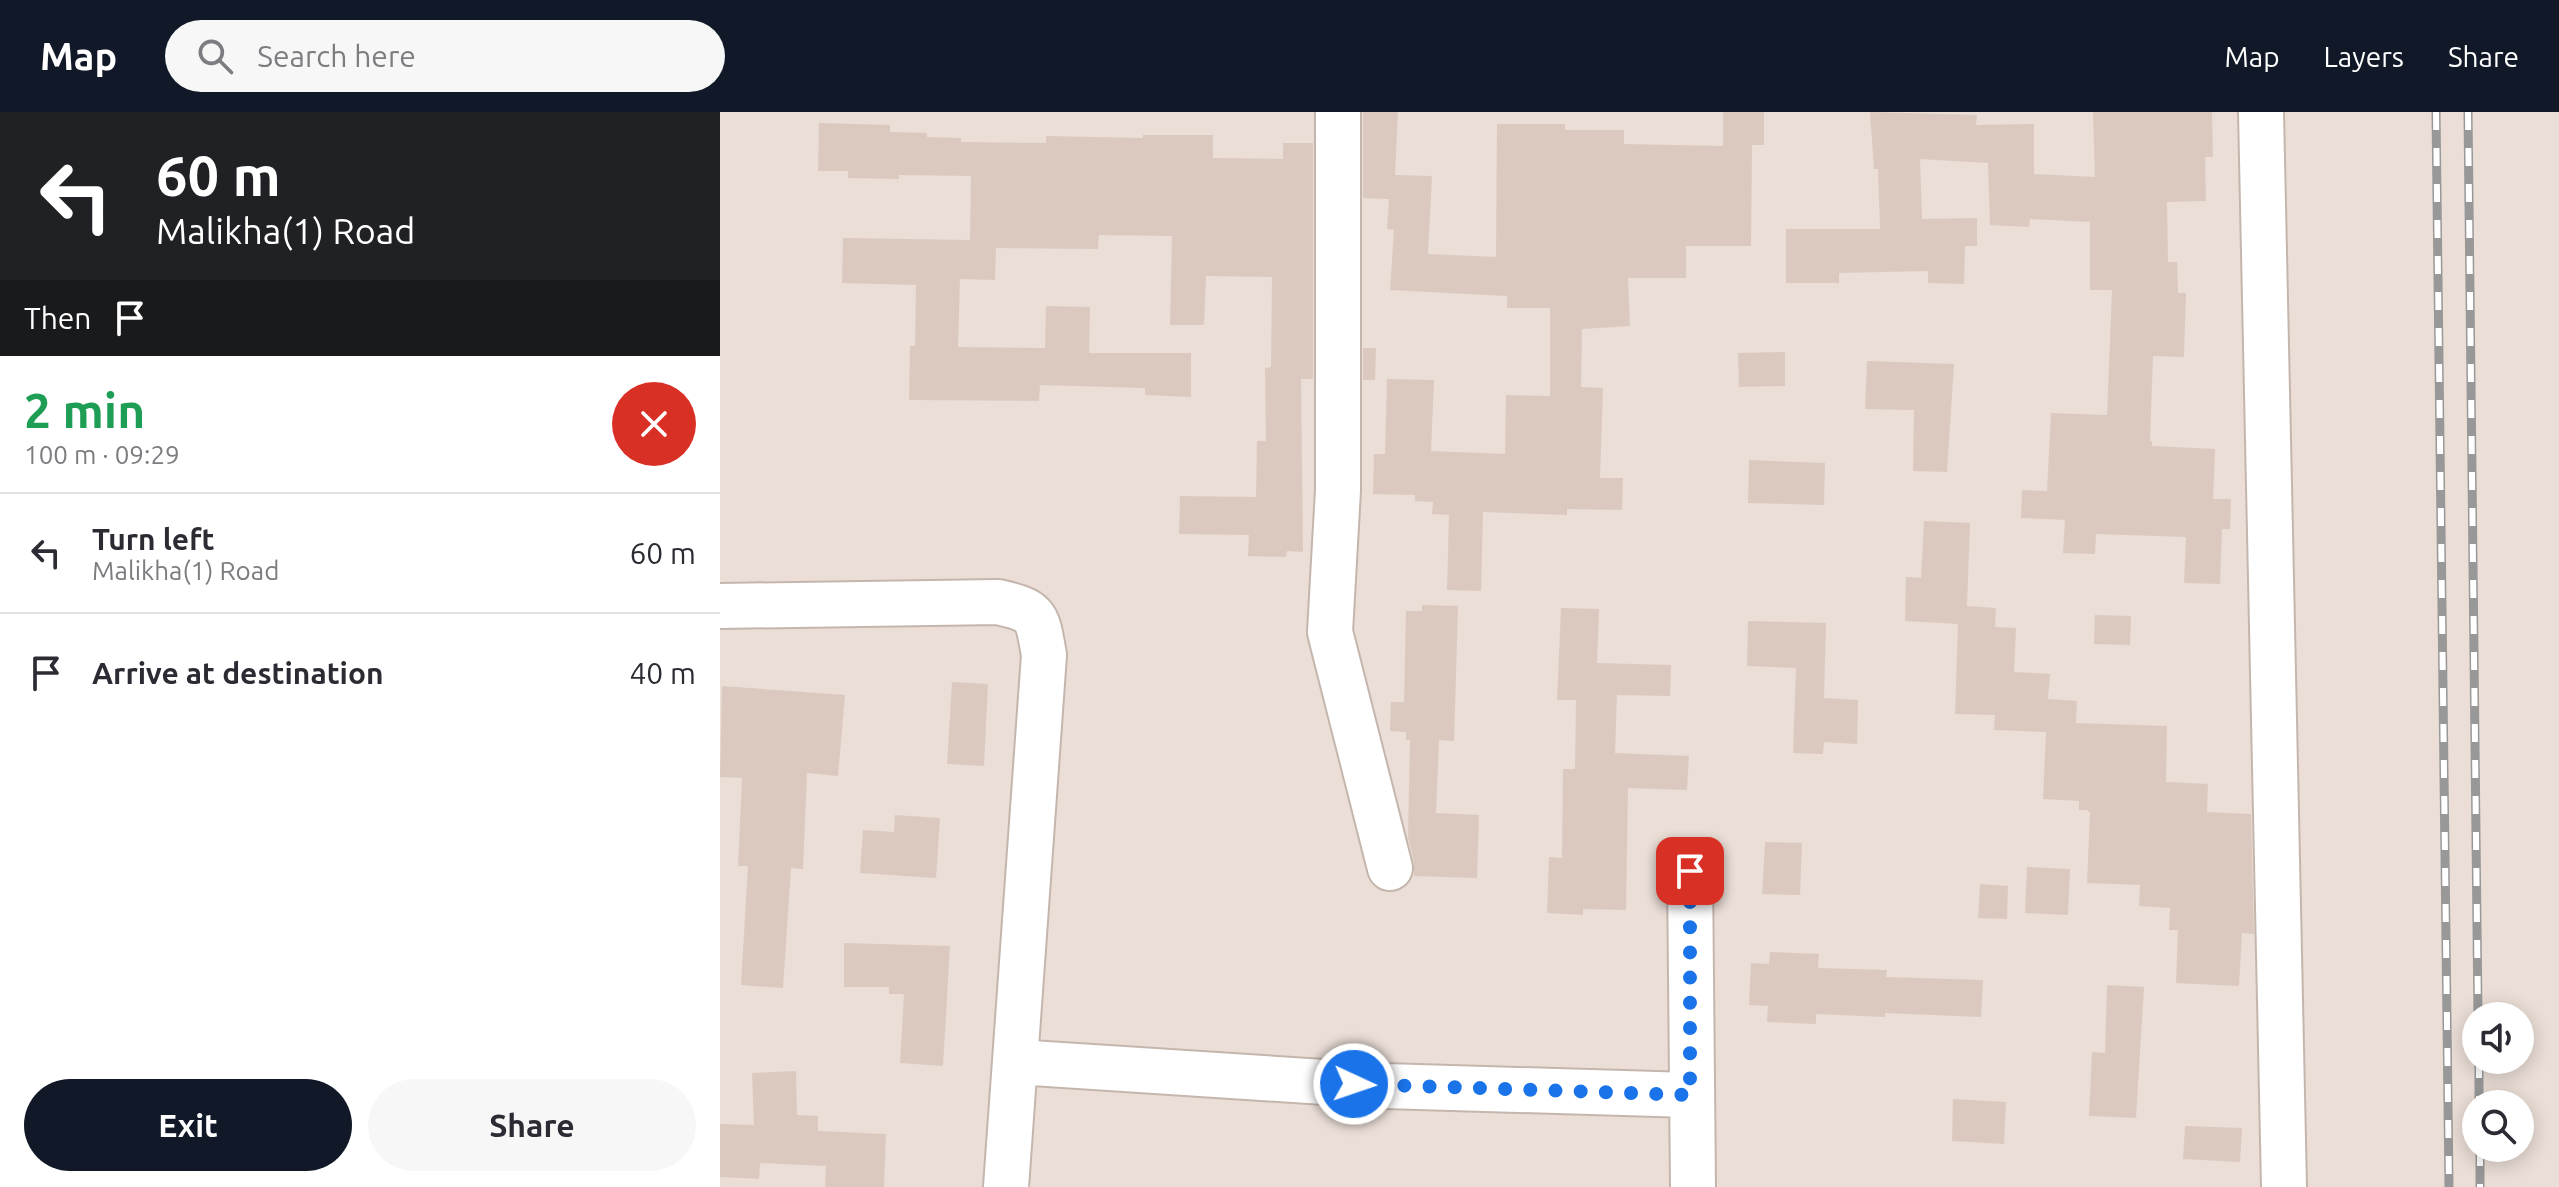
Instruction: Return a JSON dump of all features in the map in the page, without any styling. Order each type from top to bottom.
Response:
[{"type":"street","points":[[1338,112],[1338,490],[1330,632],[1390,868]]},
{"type":"street","points":[[2261,112],[2284,1187]]},
{"type":"street","points":[[720,606],[998,602],[1026,608],[1039,626],[1044,655],[1006,1187]]},
{"type":"street","points":[[1690,871],[1693,1187]]},
{"type":"street","points":[[1015,1062],[1385,1086],[1690,1095]]},
{"type":"shaded area","points":[[720,112],[2559,112],[2559,1187],[720,1187]]},
{"type":"building","points":[[1363,112],[1398,112],[1395,175],[1432,176],[1428,254],[1496,257],[1497,124],[1565,124],[1565,130],[1624,130],[1624,144],[1723,146],[1723,112],[1764,112],[1764,145],[1752,145],[1751,246],[1686,246],[1686,278],[1628,278],[1630,326],[1582,329],[1581,387],[1603,388],[1600,478],[1623,478],[1622,510],[1567,509],[1567,515],[1483,512],[1481,591],[1447,590],[1449,515],[1432,514],[1433,502],[1415,501],[1415,495],[1373,494],[1374,454],[1385,454],[1387,379],[1434,380],[1431,451],[1505,454],[1506,395],[1550,396],[1550,308],[1507,308],[1507,296],[1390,290],[1394,230],[1387,229],[1389,199],[1363,198]]},
{"type":"building","points":[[1870,112],[1977,115],[1976,125],[2034,124],[2034,174],[2095,177],[2093,112],[2212,112],[2213,157],[2205,157],[2206,201],[2167,202],[2168,262],[2177,262],[2178,293],[2186,293],[2184,357],[2153,356],[2150,441],[2152,446],[2215,449],[2213,499],[2231,499],[2230,529],[2222,529],[2220,584],[2184,583],[2186,537],[2096,534],[2095,554],[2063,553],[2065,520],[2021,518],[2022,490],[2047,491],[2051,413],[2107,415],[2112,290],[2090,290],[2090,222],[2030,219],[2029,227],[1990,225],[1988,163],[1920,159],[1922,219],[1977,218],[1977,246],[1965,246],[1964,284],[1928,283],[1928,271],[1839,273],[1839,283],[1786,283],[1786,229],[1880,229],[1878,169],[1874,169]]},
{"type":"building","points":[[819,123],[890,125],[890,132],[927,133],[927,137],[961,138],[961,142],[1046,143],[1046,136],[1143,138],[1143,135],[1213,135],[1213,158],[1283,159],[1283,143],[1313,143],[1313,379],[1301,379],[1303,552],[1287,551],[1286,557],[1248,556],[1249,535],[1179,534],[1180,496],[1256,497],[1257,441],[1266,441],[1265,368],[1271,367],[1272,277],[1206,276],[1204,325],[1170,325],[1172,236],[1099,235],[1098,249],[996,248],[995,280],[960,279],[958,347],[1045,348],[1046,306],[1090,307],[1089,353],[1191,353],[1191,397],[1145,395],[1145,388],[1040,385],[1039,401],[909,400],[910,346],[915,346],[916,285],[842,283],[843,238],[970,240],[971,176],[848,178],[848,171],[818,171]]},
{"type":"building","points":[[1363,348],[1376,348],[1375,380],[1363,380]]},
{"type":"building","points":[[1785,352],[1785,386],[1739,387],[1738,353]]},
{"type":"building","points":[[1867,361],[1954,364],[1947,472],[1913,471],[1914,410],[1865,409]]},
{"type":"building","points":[[1749,460],[1825,463],[1824,505],[1748,503]]},
{"type":"building","points":[[1924,521],[1970,523],[1967,606],[1996,608],[1995,627],[2016,628],[2014,672],[2050,674],[2048,699],[2077,701],[2076,723],[2167,726],[2166,782],[2208,784],[2207,812],[2251,814],[2254,934],[2242,933],[2239,986],[2176,983],[2178,930],[2169,930],[2170,908],[2139,906],[2140,885],[2087,883],[2090,813],[2079,810],[2079,801],[2043,799],[2046,732],[1994,730],[1995,715],[1955,714],[1958,624],[1905,621],[1906,577],[1921,578]]},
{"type":"building","points":[[1422,605],[1458,606],[1454,741],[1439,740],[1436,813],[1479,815],[1477,878],[1414,876],[1408,837],[1410,740],[1406,740],[1406,732],[1390,731],[1391,702],[1404,702],[1406,611],[1422,611]]},
{"type":"building","points":[[1561,608],[1599,609],[1597,663],[1671,665],[1670,696],[1617,695],[1615,753],[1689,756],[1687,790],[1628,788],[1626,910],[1583,909],[1583,915],[1547,913],[1549,857],[1562,858],[1563,769],[1575,769],[1576,700],[1557,700]]},
{"type":"building","points":[[2095,615],[2131,616],[2130,645],[2094,644]]},
{"type":"building","points":[[1748,621],[1826,623],[1824,698],[1858,700],[1857,744],[1824,742],[1823,754],[1793,753],[1796,668],[1747,666]]},
{"type":"building","points":[[952,682],[988,684],[984,766],[947,764]]},
{"type":"building","points":[[722,686],[845,695],[838,776],[807,773],[803,869],[791,868],[783,988],[741,985],[748,866],[738,866],[742,778],[720,777]]},
{"type":"building","points":[[895,815],[940,818],[936,878],[860,873],[863,830],[894,832]]},
{"type":"building","points":[[1765,842],[1802,843],[1800,895],[1762,894]]},
{"type":"building","points":[[2027,867],[2070,869],[2068,915],[2025,913]]},
{"type":"building","points":[[1980,884],[2008,886],[2007,919],[1978,918]]},
{"type":"building","points":[[844,943],[950,946],[943,1066],[900,1063],[904,994],[889,994],[889,987],[844,987]]},
{"type":"building","points":[[1770,952],[1819,954],[1818,968],[1887,970],[1886,977],[1983,980],[1981,1017],[1816,1014],[1816,1024],[1767,1022],[1768,1006],[1749,1005],[1751,963],[1769,964]]},
{"type":"building","points":[[2107,985],[2144,987],[2136,1118],[2089,1116],[2092,1052],[2105,1053]]},
{"type":"building","points":[[796,1071],[797,1115],[818,1116],[818,1131],[886,1134],[884,1187],[825,1187],[826,1166],[760,1163],[759,1179],[720,1177],[720,1124],[754,1125],[752,1073]]},
{"type":"building","points":[[1953,1099],[2006,1102],[2004,1144],[1952,1141]]},
{"type":"building","points":[[2185,1126],[2242,1128],[2240,1162],[2183,1159]]},
{"type":"railway","points":[[2436,112],[2449,1187]]},
{"type":"railway","points":[[2468,112],[2478,1002]]},
{"type":"railway","points":[[2479,1074],[2479,1090]]},
{"type":"railway","points":[[2480,1162],[2480,1187]]},
{"type":"route","points":[[1354,1084],[1690,1095],[1690,871]]}]
